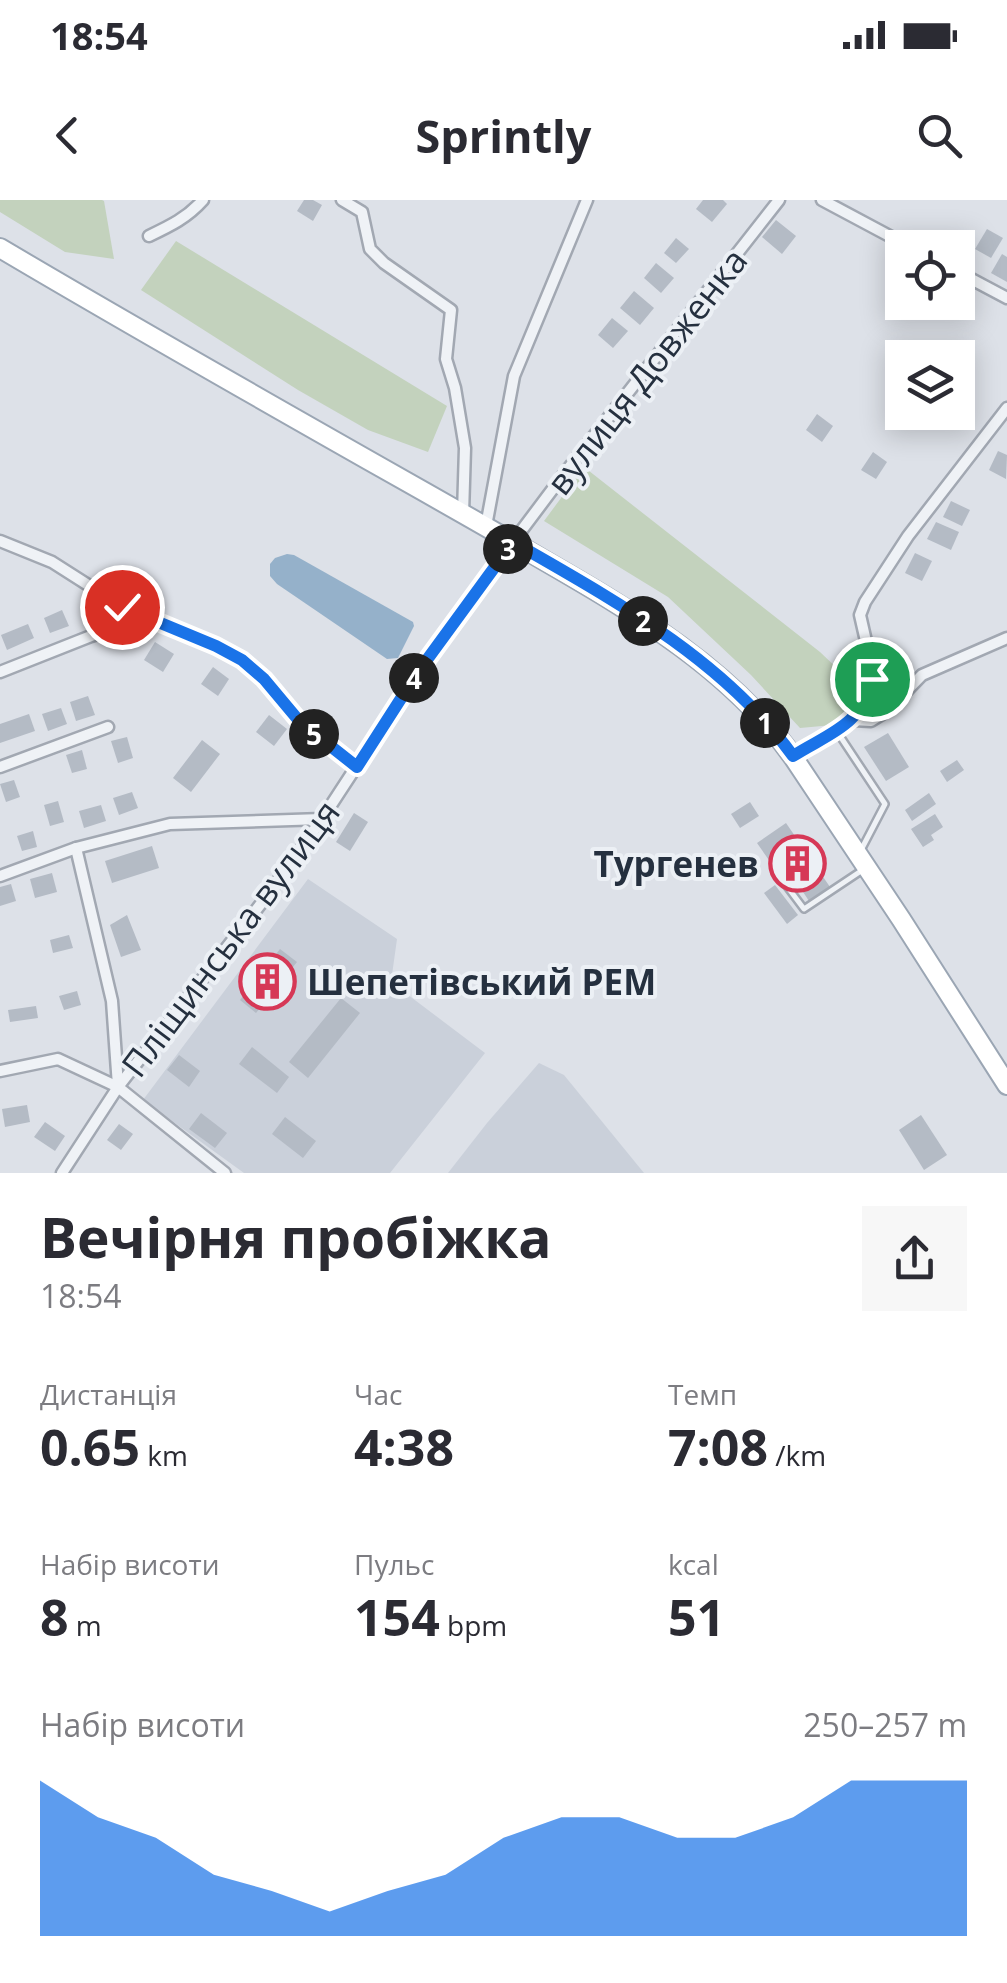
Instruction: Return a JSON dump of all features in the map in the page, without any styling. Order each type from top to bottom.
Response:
[{"type":"main road","points":[[0,248],[594,589],[675,642],[722,681],[776,733],[793,756],[1007,1085]]},
{"type":"street","points":[[148,236],[191,214],[203,200]]},
{"type":"street","points":[[342,200],[362,212],[370,249],[384,263],[452,310],[446,359],[456,388],[466,448],[463,514]]},
{"type":"street","points":[[486,526],[514,376],[587,200]]},
{"type":"street","name":"вулиця Довженка","points":[[513,542],[779,200]]},
{"type":"street","points":[[822,200],[885,234]]},
{"type":"street","points":[[975,281],[1007,298]]},
{"type":"street","points":[[793,756],[853,720],[869,694],[871,663],[860,616],[865,602],[908,536],[1007,408]]},
{"type":"street","points":[[0,541],[52,562],[144,618],[242,660],[264,679],[300,722],[357,767]]},
{"type":"street","name":"Пліщинська вулиця","points":[[62,1173],[118,1087],[267,896],[426,660],[513,542]]},
{"type":"street","points":[[0,672],[144,618]]},
{"type":"street","points":[[853,720],[872,721],[887,712],[922,675],[1007,638]]},
{"type":"street","points":[[0,768],[108,728]]},
{"type":"street","points":[[0,876],[76,848],[170,824],[322,819]]},
{"type":"street","points":[[0,1072],[58,1059],[118,1087],[112,1000],[76,848]]},
{"type":"street","name":"Пліщинська вулиця","points":[[118,1087],[225,1173]]},
{"type":"lane","points":[[777,873],[804,909],[862,861],[885,804],[836,730]]},
{"type":"shaded area","points":[[308,879],[397,939],[391,982],[485,1053],[390,1173],[244,1173],[143,1100]]},
{"type":"shaded area","points":[[539,1063],[564,1075],[644,1173],[448,1173]]},
{"type":"green space","points":[[0,200],[104,201],[114,259],[65,252],[0,212]]},
{"type":"green space","points":[[176,241],[447,406],[428,452],[368,430],[141,290]]},
{"type":"green space","points":[[584,467],[820,652],[861,691],[833,725],[800,728],[751,675],[668,597],[544,521]]},
{"type":"water","points":[[287,554],[413,622],[398,658],[387,659],[277,584],[270,576],[270,564]]},
{"type":"building","points":[[304,200],[322,205],[313,221],[297,211]]},
{"type":"building","points":[[703,200],[723,200],[727,204],[712,222],[696,209]]},
{"type":"building","points":[[776,220],[796,236],[782,254],[762,237]]},
{"type":"building","points":[[987,229],[1003,238],[991,258],[975,249]]},
{"type":"building","points":[[676,238],[689,249],[676,263],[664,253]]},
{"type":"building","points":[[1002,254],[1007,257],[1007,282],[991,273]]},
{"type":"building","points":[[656,263],[674,278],[661,293],[644,278]]},
{"type":"building","points":[[634,291],[654,308],[640,325],[620,308]]},
{"type":"building","points":[[612,318],[628,331],[613,348],[598,335]]},
{"type":"building","points":[[817,414],[833,426],[822,442],[806,430]]},
{"type":"building","points":[[998,451],[1007,455],[1006,479],[989,470]]},
{"type":"building","points":[[873,452],[887,462],[876,479],[861,470]]},
{"type":"building","points":[[951,501],[970,510],[962,526],[943,517]]},
{"type":"building","points":[[936,522],[959,532],[951,550],[927,539]]},
{"type":"building","points":[[915,553],[932,561],[922,581],[905,573]]},
{"type":"building","points":[[62,610],[69,626],[50,633],[44,618]]},
{"type":"building","points":[[28,624],[34,638],[7,650],[1,635]]},
{"type":"building","points":[[155,642],[174,654],[163,672],[144,660]]},
{"type":"building","points":[[213,667],[229,679],[218,696],[201,684]]},
{"type":"building","points":[[88,696],[95,715],[76,721],[70,702]]},
{"type":"building","points":[[61,708],[67,724],[48,731],[42,714]]},
{"type":"building","points":[[29,714],[35,731],[0,743],[0,724]]},
{"type":"building","points":[[269,715],[287,729],[274,746],[256,732]]},
{"type":"building","points":[[888,733],[909,767],[886,781],[864,747]]},
{"type":"building","points":[[127,737],[133,758],[118,763],[111,741]]},
{"type":"building","points":[[202,740],[220,754],[191,792],[173,778]]},
{"type":"building","points":[[82,750],[87,769],[72,773],[66,755]]},
{"type":"building","points":[[957,760],[964,770],[947,782],[940,771]]},
{"type":"building","points":[[14,780],[20,797],[6,802],[0,784]]},
{"type":"building","points":[[132,792],[138,808],[119,815],[113,798]]},
{"type":"building","points":[[929,793],[936,804],[912,821],[905,810]]},
{"type":"building","points":[[58,801],[64,822],[50,826],[44,805]]},
{"type":"building","points":[[750,802],[759,816],[740,828],[731,814]]},
{"type":"building","points":[[101,805],[106,821],[84,828],[79,811]]},
{"type":"building","points":[[354,813],[368,822],[350,851],[336,842]]},
{"type":"building","points":[[935,814],[943,827],[923,847],[911,829]]},
{"type":"building","name":"Тургенев","points":[[786,823],[830,887],[809,901],[782,860],[773,866],[757,843]]},
{"type":"building","points":[[33,831],[37,847],[22,851],[17,836]]},
{"type":"building","points":[[152,846],[159,868],[112,883],[105,861]]},
{"type":"building","points":[[52,873],[57,892],[35,898],[30,879]]},
{"type":"building","points":[[11,884],[16,901],[0,906],[0,887]]},
{"type":"building","points":[[775,885],[798,915],[787,924],[764,893]]},
{"type":"building","points":[[127,915],[141,950],[121,957],[110,925]]},
{"type":"building","points":[[69,935],[73,948],[53,953],[50,940]]},
{"type":"building","name":"Шепетівський РЕМ","points":[[280,949],[297,962],[256,1013],[240,1000]]},
{"type":"building","points":[[77,991],[81,1005],[64,1010],[59,996]]},
{"type":"building","points":[[341,998],[360,1013],[308,1078],[289,1062]]},
{"type":"building","points":[[36,1006],[38,1018],[10,1022],[8,1010]]},
{"type":"building","points":[[252,1047],[289,1077],[277,1093],[239,1064]]},
{"type":"building","points":[[179,1055],[200,1071],[189,1087],[167,1070]]},
{"type":"building","points":[[27,1105],[30,1122],[5,1127],[2,1109]]},
{"type":"building","points":[[201,1113],[227,1133],[215,1148],[189,1129]]},
{"type":"building","points":[[921,1115],[947,1155],[924,1170],[899,1130]]},
{"type":"building","points":[[285,1117],[316,1141],[303,1158],[272,1134]]},
{"type":"building","points":[[45,1122],[65,1136],[55,1151],[34,1137]]},
{"type":"building","points":[[119,1124],[133,1134],[121,1150],[107,1140]]},
{"type":"place","name":"Тургенев","points":[[798,863]]},
{"type":"place","name":"Шепетівський РЕМ","points":[[268,981]]},
{"type":"route","points":[[122,607],[242,660],[264,679],[300,722],[357,767],[418,672],[513,542],[675,642],[776,733],[793,756],[853,720],[869,694],[872,679]]}]
